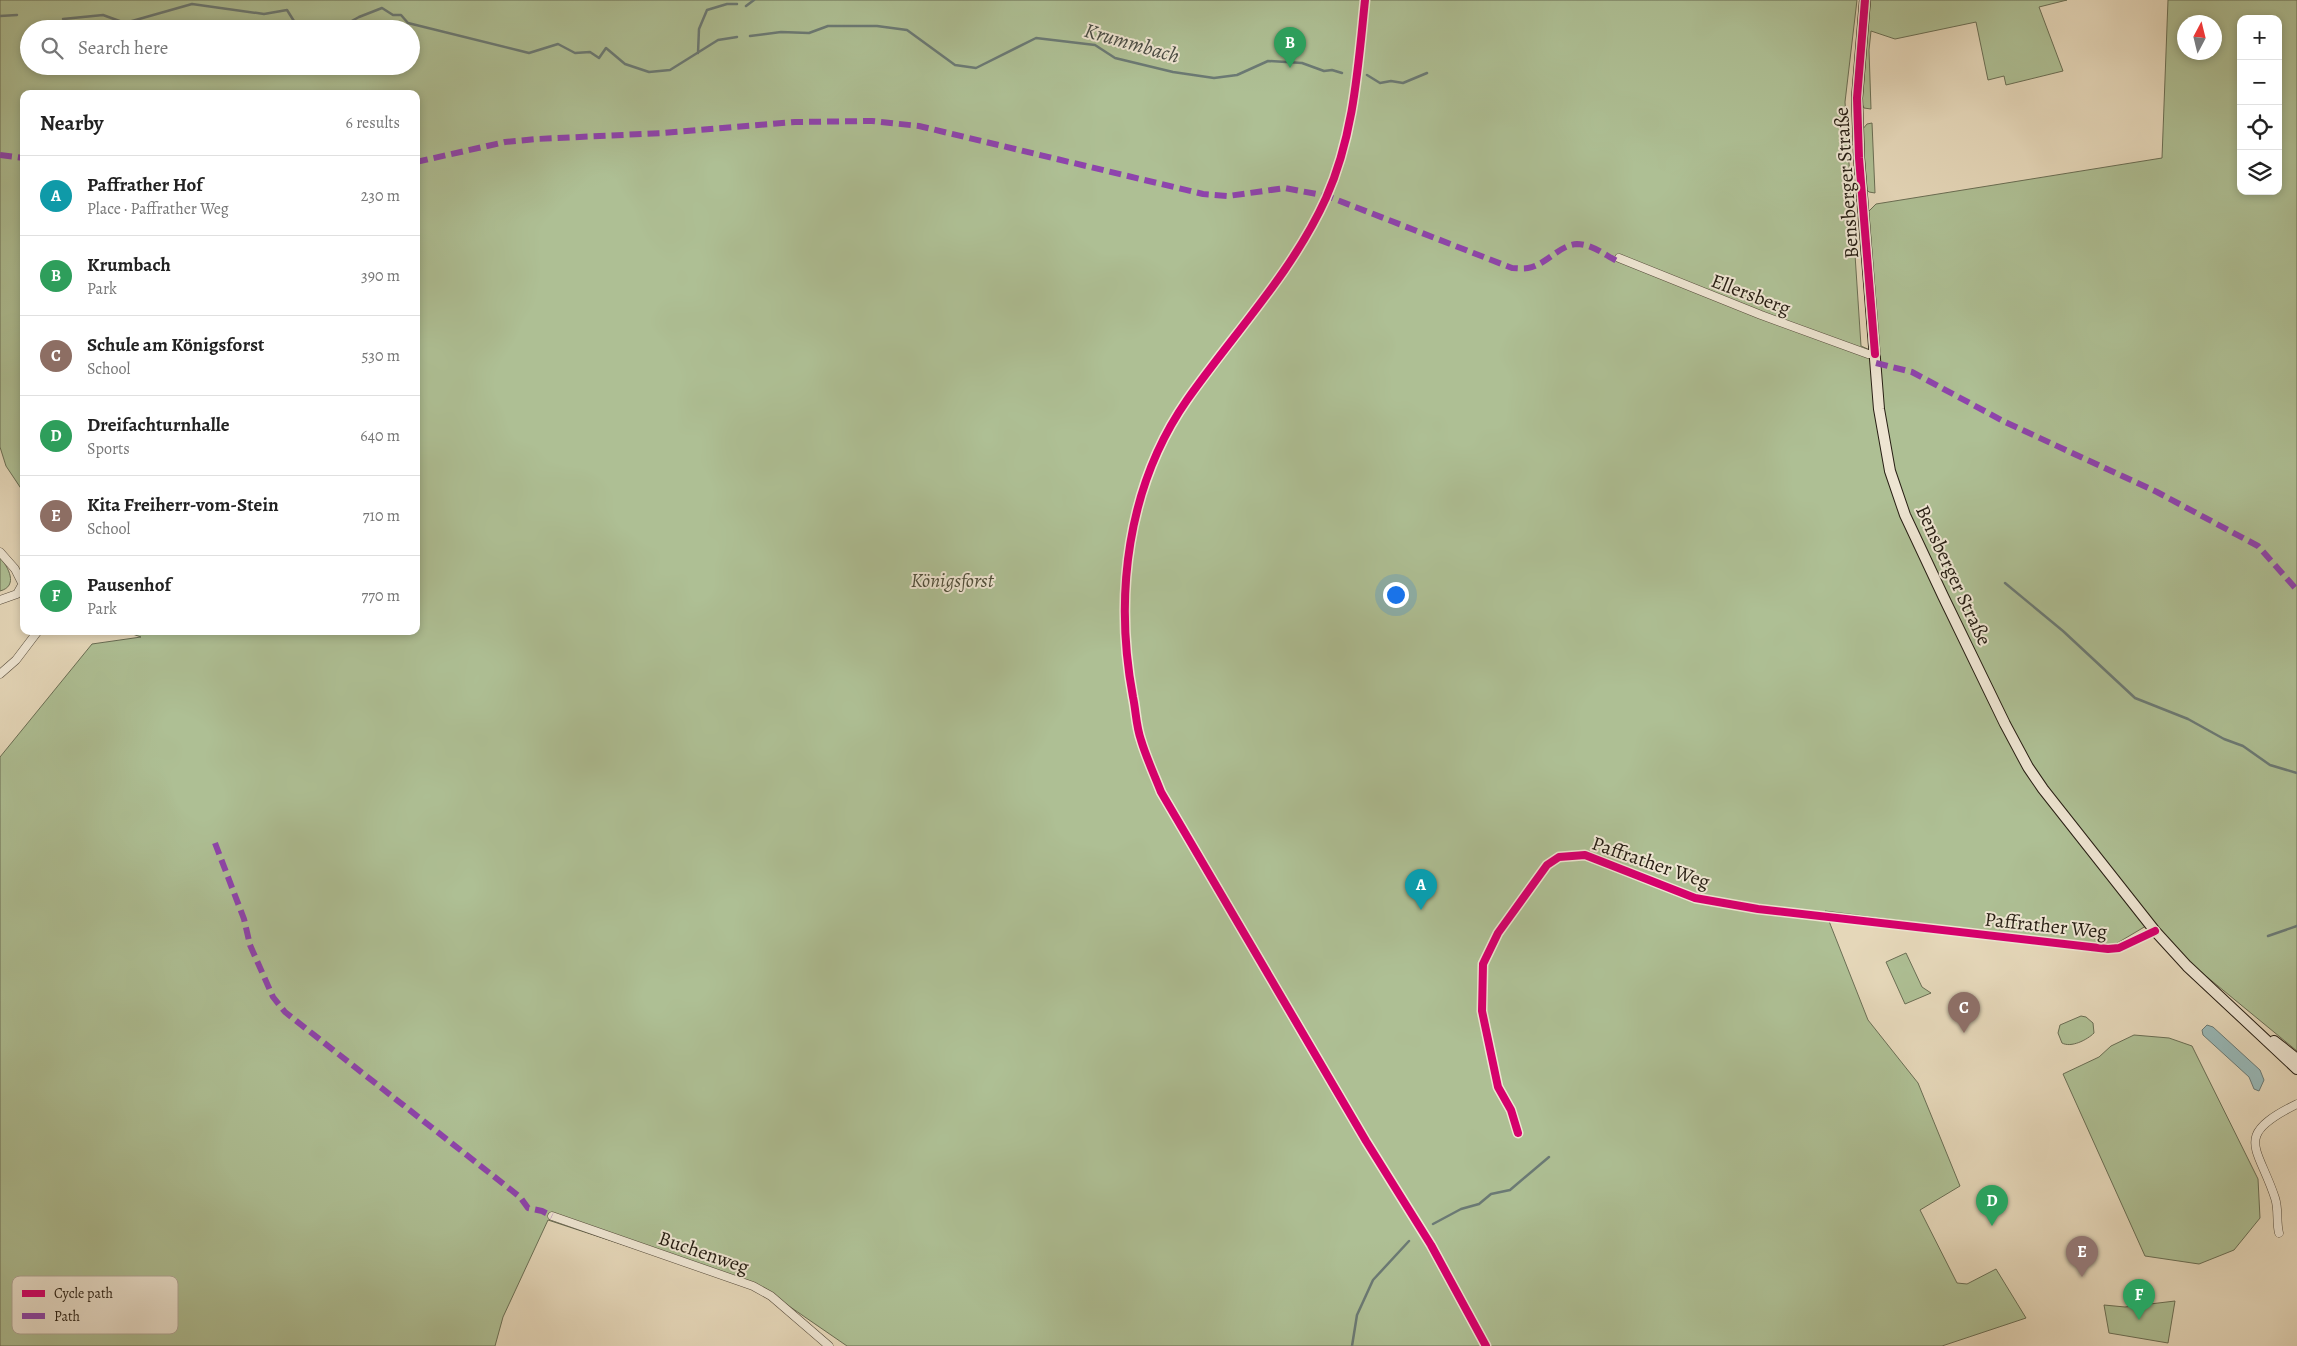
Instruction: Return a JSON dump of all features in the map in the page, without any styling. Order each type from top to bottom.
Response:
[{"type":"main road","name":"Bensberger Straße","points":[[1865,0],[1857,98],[1858,158],[1874,354],[1884,442],[1896,491],[1922,553],[2004,724],[2043,789],[2155,931],[2187,966],[2242,1017]]},
{"type":"main road","points":[[2242,1017],[2297,1059]]},
{"type":"main road","points":[[2242,1017],[2297,1069]]},
{"type":"street","name":"Ellersberg","points":[[1619,258],[1761,315],[1868,354],[1874,354]]},
{"type":"street","points":[[0,552],[15,569],[20,580]]},
{"type":"street","points":[[0,599],[17,594],[20,590]]},
{"type":"street","points":[[0,674],[16,660],[35,635]]},
{"type":"street","name":"Paffrather Weg","points":[[1518,1133],[1511,1110],[1498,1087],[1482,1011],[1482,964],[1498,933],[1547,865],[1559,857],[1571,854],[1585,855],[1695,898],[1758,909],[2108,949],[2120,948],[2155,931]]},
{"type":"street","points":[[2278,1233],[2275,1198],[2259,1161],[2256,1137],[2262,1124],[2297,1104]]},
{"type":"street","name":"Buchenweg","points":[[552,1216],[753,1286],[772,1296],[829,1346]]},
{"type":"green space","name":"Königsforst","points":[[0,0],[1857,0],[1845,102],[1861,346],[1879,354],[1868,212],[1876,204],[2162,158],[2168,0],[2297,0],[2297,1051],[2184,958],[2151,923],[2114,945],[1979,931],[1825,911],[1868,1020],[1918,1083],[1960,1186],[1920,1210],[1957,1283],[1967,1284],[1996,1269],[2026,1318],[1942,1346],[847,1346],[770,1293],[548,1220],[503,1317],[495,1346],[0,1346],[0,757],[92,644],[141,637],[135,635],[420,635],[420,90],[20,90],[20,487],[6,466],[0,447]]},
{"type":"green space","points":[[1870,0],[2067,0],[2039,7],[2063,71],[2006,85],[2004,76],[1988,80],[1976,22],[1895,39],[1871,31],[1869,50],[1871,109],[1864,108],[1861,102]]},
{"type":"green space","points":[[1872,123],[1875,193],[1869,192],[1866,189],[1862,130],[1867,124]]},
{"type":"green space","points":[[0,557],[9,571],[10,581],[6,589],[0,591]]},
{"type":"green space","points":[[1906,953],[1922,987],[1931,993],[1905,1004],[1886,962]]},
{"type":"green space","points":[[2081,1016],[2086,1017],[2093,1023],[2094,1033],[2070,1045],[2062,1043],[2058,1033],[2060,1025]]},
{"type":"green space","points":[[2134,1035],[2169,1038],[2192,1046],[2258,1179],[2260,1218],[2234,1250],[2199,1264],[2145,1256],[2063,1074],[2099,1057],[2111,1046]]},
{"type":"green space","points":[[2175,1301],[2168,1343],[2109,1333],[2104,1305],[2125,1307]]},
{"type":"water","points":[[2207,1025],[2213,1027],[2260,1070],[2264,1080],[2259,1091],[2254,1089],[2249,1077],[2203,1035],[2202,1030]]},
{"type":"waterway","points":[[746,6],[754,0]]},
{"type":"waterway","name":"Krummbach","points":[[136,20],[192,4],[264,14],[287,10],[293,20]]},
{"type":"waterway","points":[[698,53],[699,29],[707,10],[727,4],[737,4]]},
{"type":"waterway","name":"Krummbach","points":[[354,20],[382,8],[393,15],[401,15],[405,20]]},
{"type":"waterway","name":"Krummbach","points":[[0,16],[17,15]]},
{"type":"waterway","name":"Krummbach","points":[[63,19],[103,15],[117,20]]},
{"type":"waterway","name":"Krummbach","points":[[420,26],[529,53],[558,44],[575,53],[590,52],[599,58],[606,48],[625,64],[649,72],[670,70],[718,40],[737,37]]},
{"type":"waterway","name":"Krummbach","points":[[750,36],[781,32],[809,33],[828,26],[877,26],[907,30],[955,65],[976,68],[1036,38],[1095,45],[1115,58],[1173,72],[1214,78],[1237,75],[1268,61],[1302,63],[1324,71],[1332,70],[1342,73]]},
{"type":"waterway","name":"Krummbach","points":[[1367,75],[1380,83],[1391,81],[1403,83],[1427,73]]},
{"type":"waterway","points":[[2005,583],[2063,631],[2135,698],[2188,719],[2224,739],[2243,746],[2270,765],[2297,773]]},
{"type":"waterway","points":[[2268,936],[2297,926]]},
{"type":"waterway","points":[[1433,1224],[1461,1209],[1479,1204],[1491,1194],[1510,1190],[1549,1157]]},
{"type":"waterway","points":[[1352,1346],[1357,1315],[1373,1280],[1409,1241]]},
{"type":"marked path","points":[[420,161],[505,142],[537,139],[663,133],[795,122],[872,121],[919,126],[1203,194],[1228,196],[1285,188],[1327,196],[1512,268],[1535,266],[1564,248],[1577,244],[1593,248],[1617,261],[1619,258]]},
{"type":"marked path","points":[[0,155],[20,158]]},
{"type":"marked path","points":[[1876,363],[1912,372],[2005,422],[2157,492],[2258,546],[2297,590]]},
{"type":"marked path","points":[[215,843],[244,919],[250,945],[273,997],[285,1012],[520,1197],[528,1208],[542,1211],[552,1216]]},
{"type":"cycle path","points":[[1365,0],[1357,75],[1349,125],[1343,150],[1326,198],[1297,252],[1187,400],[1167,433],[1151,468],[1139,505],[1130,543],[1126,581],[1127,659],[1139,735],[1161,792],[1366,1141],[1431,1245],[1486,1346]]},
{"type":"cycle path","points":[[1865,0],[1857,98],[1859,158],[1875,354]]},
{"type":"cycle path","points":[[1518,1133],[1511,1110],[1498,1087],[1482,1011],[1483,964],[1498,933],[1547,865],[1559,857],[1585,855],[1695,898],[1758,909],[2108,949],[2119,948],[2155,931]]},
{"type":"place","name":"Krumbach","points":[[1290,68]]},
{"type":"place","name":"Paffrather Hof","points":[[1421,910]]},
{"type":"place","name":"Schule am Königsforst","points":[[1964,1033]]},
{"type":"place","name":"Dreifachturnhalle","points":[[1992,1226]]},
{"type":"place","name":"Kita Freiherr-vom-Stein","points":[[2082,1277]]},
{"type":"place","name":"Pausenhof","points":[[2139,1320]]}]
